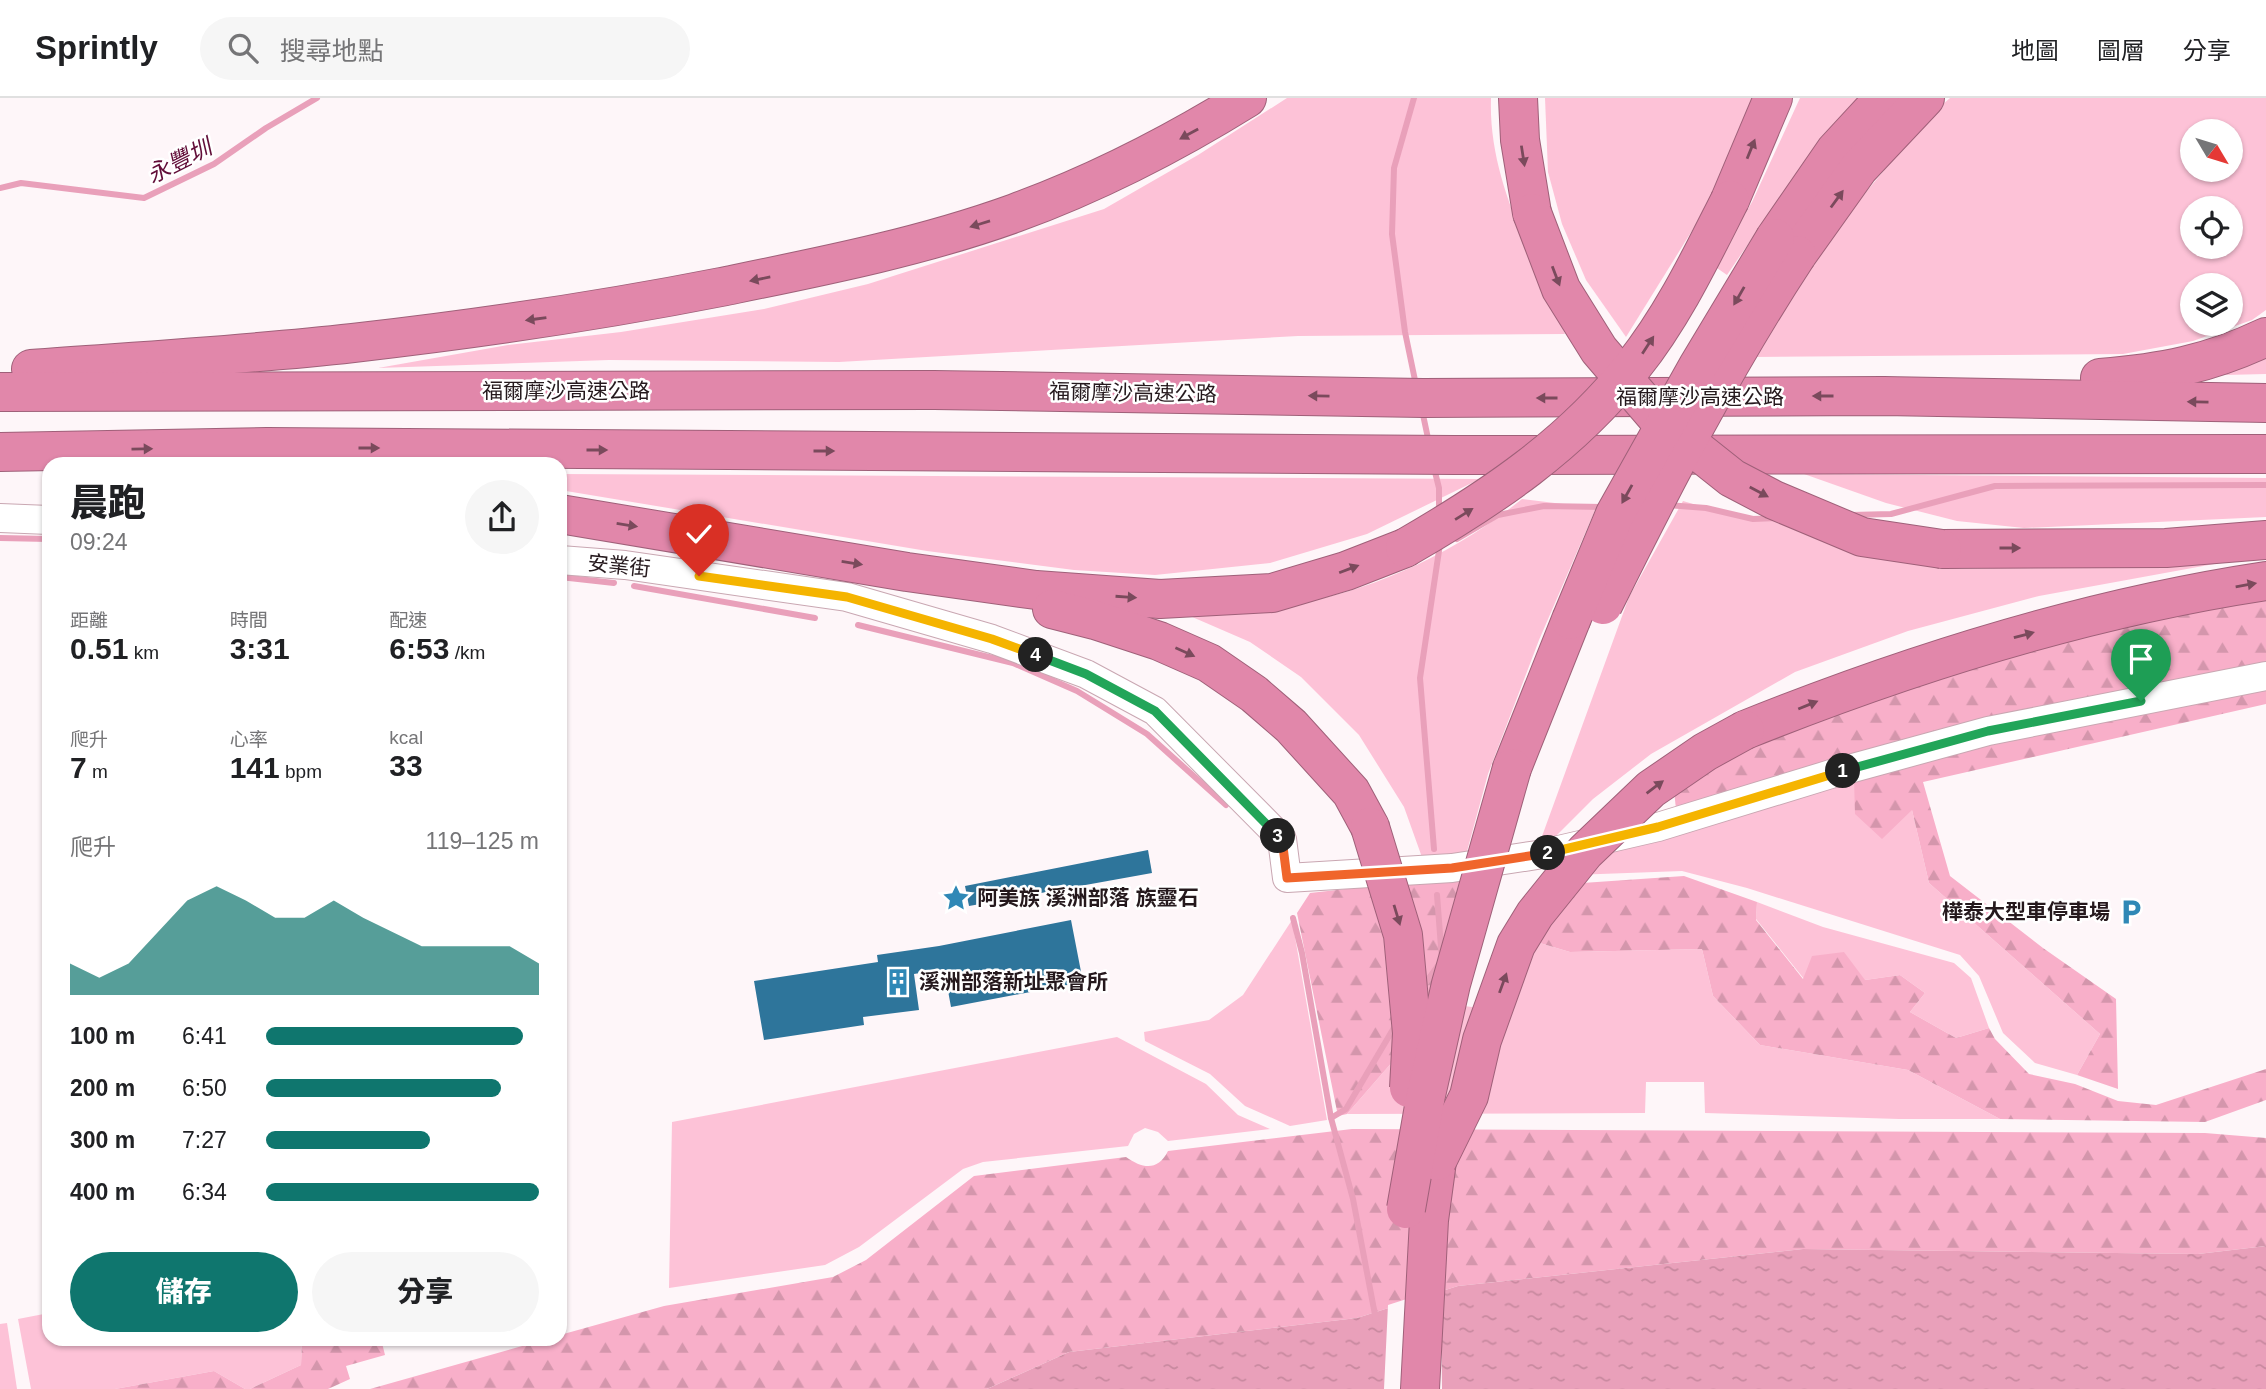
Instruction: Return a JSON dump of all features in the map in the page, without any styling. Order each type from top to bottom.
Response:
[{"type":"highway","points":[[0,372],[364,342],[640,303],[811,269],[1013,214],[1072,191],[1148,156],[1247,98]]},
{"type":"highway","points":[[1518,98],[1520,140],[1532,212],[1561,289],[1599,350],[1659,420],[1732,478],[1774,500],[1862,537],[1942,549],[2166,548],[2266,540]]},
{"type":"highway","points":[[567,515],[908,572],[1036,590],[1172,598],[1272,593],[1346,571],[1405,548],[1466,513],[1518,477],[1577,429],[1634,366],[1688,282],[1730,200],[1773,98]]},
{"type":"highway","points":[[1406,1209],[1426,1095],[1451,984],[1523,772],[1580,626],[1769,297],[1786,246],[1835,151],[1884,98]]},
{"type":"highway","points":[[1786,246],[1925,98]]},
{"type":"highway","points":[[1884,396],[2147,374],[2203,363],[2266,337]]},
{"type":"highway","name":"福爾摩沙高速公路","points":[[0,392],[934,390],[1423,398],[1884,396],[2266,403]]},
{"type":"highway","points":[[0,452],[281,447],[1454,455],[2266,454]]},
{"type":"highway","points":[[0,465],[42,468]]},
{"type":"highway","points":[[908,572],[1095,620],[1159,641],[1209,663],[1254,694],[1291,726],[1351,792],[1370,827],[1403,936],[1412,1033],[1397,1389]]},
{"type":"highway","points":[[1437,1161],[1469,1096],[1482,1040],[1512,956],[1535,914],[1585,852],[1651,789],[1705,752],[1745,730],[1837,693],[1977,648],[2126,608],[2266,581]]},
{"type":"highway","points":[[1420,1389],[1429,1220],[1437,1161],[1481,948],[1523,772]]},
{"type":"street","points":[[0,518],[42,520]]},
{"type":"street","name":"安業街","points":[[567,561],[625,565],[847,597],[992,639],[1086,674],[1155,711],[1282,839],[1287,878],[1452,868],[1537,855],[1658,827],[1831,774],[1988,731],[2266,676]]},
{"type":"shaded area","points":[[1287,98],[1491,98],[1492,129],[1505,190],[1565,334],[1298,336],[839,362],[609,360],[378,368],[508,345],[621,332],[764,309],[868,284],[1104,209],[1198,155]]},
{"type":"shaded area","points":[[1545,98],[1754,98],[1716,192],[1626,337],[1586,280],[1562,224],[1548,172]]},
{"type":"shaded area","points":[[1800,98],[1858,98],[1800,168],[1727,275],[1714,266],[1752,202]]},
{"type":"shaded area","points":[[1950,98],[2266,98],[2266,310],[2243,323],[2243,273],[2180,273],[2180,336],[2207,336],[2193,341],[2123,354],[1753,357],[1840,227],[1923,124]]},
{"type":"shaded area","points":[[2266,357],[2266,374],[2225,375]]},
{"type":"shaded area","points":[[567,474],[1480,479],[1367,534],[1270,563],[1155,575],[1074,570],[927,551],[567,491]]},
{"type":"shaded area","points":[[1804,474],[2266,478],[2266,517],[2024,528],[1957,521],[1886,503]]},
{"type":"shaded area","points":[[1522,499],[1596,508],[1539,640],[1488,774],[1441,947],[1433,888],[1404,807],[1359,735],[1301,677],[1250,642],[1183,613],[1273,608],[1349,591],[1410,568],[1440,553],[1496,519]]},
{"type":"shaded area","points":[[1683,501],[1751,521],[1780,521],[1810,531],[1845,551],[1962,569],[2236,560],[2039,596],[1908,631],[1795,672],[1651,754],[1593,799],[1549,843],[1529,872],[1629,597]]},
{"type":"shaded area","points":[[1854,779],[1912,810],[1929,883],[2100,1034],[2077,1075],[2035,1063],[2003,1033],[1979,976],[1960,955],[1747,888],[1682,871],[1573,875],[1599,843]]},
{"type":"shaded area","points":[[1757,902],[1823,927],[1954,963],[1971,978],[1989,1028],[1956,1038],[1910,1012],[1925,993],[1900,975],[1865,980],[1804,979],[1756,919]]},
{"type":"shaded area","points":[[1292,920],[1327,1120],[1290,1126],[1245,1106],[1210,1074],[1145,1041],[1144,1032],[1209,1020],[1243,995]]},
{"type":"shaded area","points":[[1533,941],[1570,952],[1702,949],[1713,996],[1760,1045],[1908,1070],[2000,1119],[1705,1113],[1704,1082],[1646,1082],[1645,1113],[1347,1114],[1440,1003],[1504,1011]]},
{"type":"shaded area","points":[[1117,1037],[1206,1084],[1238,1115],[1270,1129],[1168,1141],[1158,1132],[1145,1128],[1134,1134],[1128,1146],[983,1162],[963,1169],[859,1247],[825,1265],[669,1288],[672,1122]]},
{"type":"shaded area","points":[[42,1314],[42,1346],[302,1346],[301,1365],[250,1389],[245,1389],[214,1371],[115,1389],[31,1389],[18,1319]]},
{"type":"shaded area","points":[[7,1323],[17,1389],[0,1389],[0,1324]]},
{"type":"green space","points":[[2266,591],[2266,666],[1676,809],[1673,782],[1806,710],[2121,616]]},
{"type":"green space","points":[[2266,684],[2266,704],[1923,782],[1950,876],[2043,948],[2116,999],[2118,1089],[2077,1075],[2100,1034],[1929,883],[1912,810],[1882,839],[1855,814],[1854,779],[2005,735]]},
{"type":"green space","points":[[1470,875],[1430,1043],[1401,1052],[1347,1114],[1338,1116],[1297,913],[1310,893]]},
{"type":"green space","points":[[1684,876],[1757,902],[1756,920],[1803,979],[1812,956],[1844,952],[1865,980],[1900,975],[1925,993],[1910,1012],[1956,1038],[1989,1028],[1995,1039],[2029,1074],[2075,1084],[2118,1101],[2156,1105],[2266,1069],[2266,1100],[2205,1122],[2000,1119],[1908,1070],[1760,1045],[1713,996],[1702,949],[1570,952],[1533,941],[1568,884]]},
{"type":"green space","points":[[1352,1129],[2205,1133],[2266,1138],[2266,1246],[2198,1254],[1803,1249],[1458,1286],[1357,1318],[1069,1352],[987,1389],[370,1389],[522,1346],[567,1346],[567,1333],[664,1306],[833,1277],[866,1260],[974,1176],[1126,1157],[1138,1164],[1150,1166],[1160,1162],[1168,1151]]},
{"type":"green space","points":[[302,1346],[383,1346],[385,1355],[346,1366],[350,1379],[328,1389],[250,1389],[301,1365]]},
{"type":"green space","points":[[214,1371],[245,1389],[115,1389]]},
{"type":"water","points":[[2266,1246],[2266,1389],[987,1389],[1069,1352],[1357,1318],[1458,1286],[1803,1249],[2198,1254]]},
{"type":"pier","points":[[1444,1287],[1441,1302],[1442,1389],[1384,1389],[1388,1305]]},
{"type":"building","points":[[1148,850],[1152,873],[969,906],[965,886]]},
{"type":"building","points":[[1071,920],[1083,982],[951,1007],[944,969],[914,974],[919,1010],[863,1017],[864,1025],[764,1040],[754,981],[878,962],[877,955],[939,946]]},
{"type":"waterway","name":"永豐圳","points":[[0,188],[21,183],[144,198],[214,164],[266,128],[317,98]]},
{"type":"waterway","points":[[1414,98],[1394,168],[1392,234],[1405,332],[1416,385]]},
{"type":"waterway","points":[[1422,410],[1429,443]]},
{"type":"waterway","points":[[1434,468],[1439,488],[1439,512]]},
{"type":"waterway","points":[[1851,515],[1891,514],[1995,486],[2266,485]]},
{"type":"waterway","points":[[1667,505],[1706,508],[1753,519],[1777,518]]},
{"type":"waterway","points":[[1457,539],[1498,515],[1544,506],[1603,507]]},
{"type":"waterway","points":[[0,538],[42,539]]},
{"type":"waterway","points":[[1434,849],[1420,678],[1440,544]]},
{"type":"waterway","points":[[567,578],[614,583]]},
{"type":"waterway","points":[[634,586],[815,618]]},
{"type":"waterway","points":[[858,625],[1013,663],[1077,691],[1147,734],[1226,805]]},
{"type":"waterway","points":[[1422,988],[1442,960],[1437,895]]},
{"type":"waterway","points":[[1293,918],[1302,953],[1331,1118],[1353,1199],[1376,1320]]},
{"type":"waterway","points":[[1331,1118],[1346,1109],[1395,1026]]},
{"type":"place","name":"阿美族 溪洲部落 族靈石","points":[[956,898]]},
{"type":"place","name":"樺泰大型車停車場","points":[[2131,912]]},
{"type":"place","name":"溪洲部落新址聚會所","points":[[898,982]]},
{"type":"route","points":[[699,576],[847,597],[992,639],[1086,674],[1155,711],[1282,839],[1287,878],[1452,868],[1537,855],[1658,827],[1831,774],[1988,731],[2141,701]]}]
